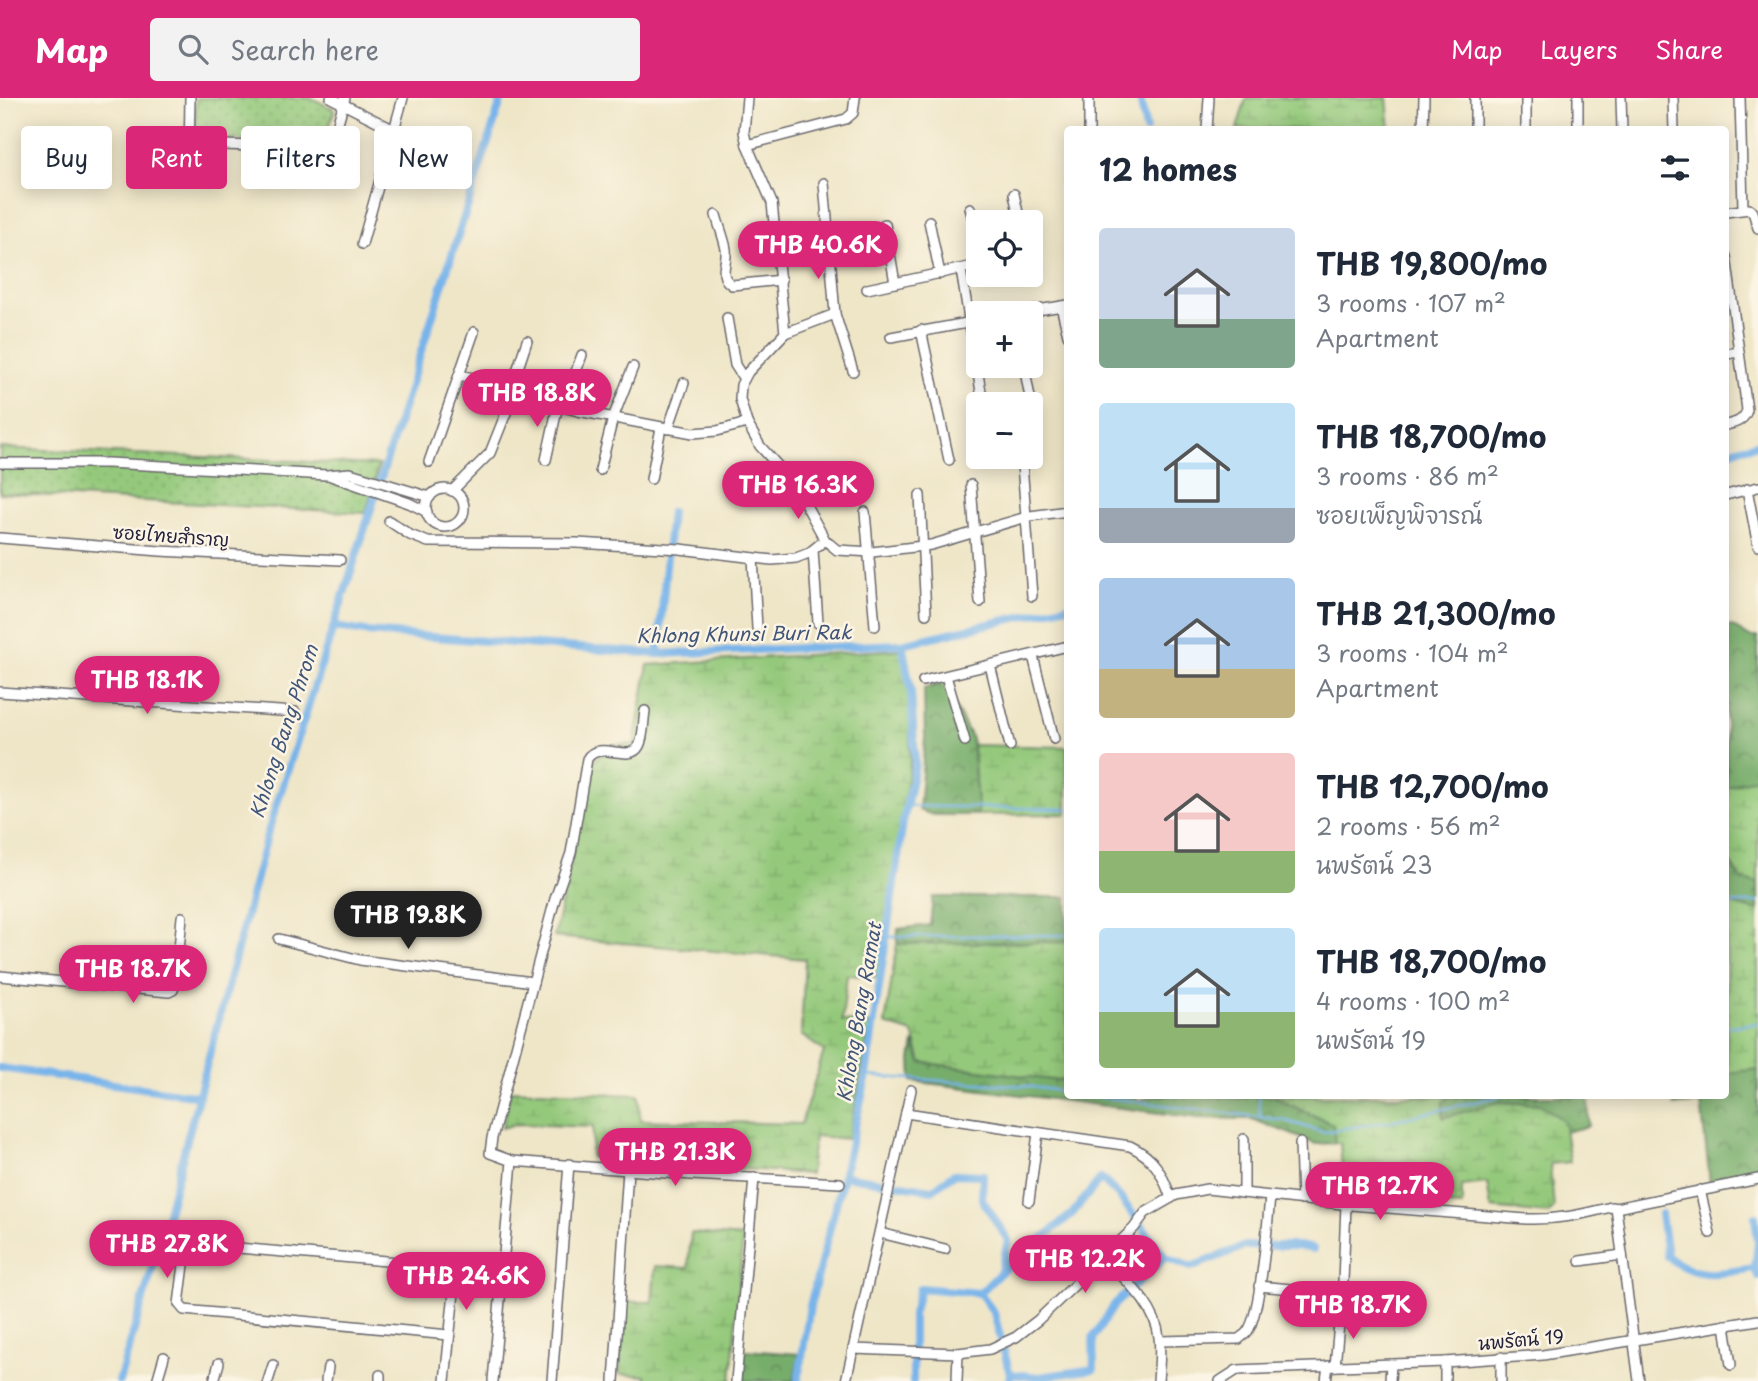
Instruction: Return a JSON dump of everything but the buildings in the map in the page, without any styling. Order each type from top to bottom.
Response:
[{"type":"street","points":[[189,126],[190,98]]},
{"type":"street","points":[[331,98],[344,101],[387,126]]},
{"type":"street","points":[[395,126],[403,98]]},
{"type":"street","points":[[747,98],[744,132],[772,203],[785,333]]},
{"type":"street","points":[[747,145],[846,120],[853,113],[855,98]]},
{"type":"street","points":[[1089,98],[1089,126]]},
{"type":"street","points":[[1207,126],[1209,98]]},
{"type":"street","points":[[1423,126],[1424,98]]},
{"type":"street","points":[[1475,98],[1475,126]]},
{"type":"street","points":[[1526,98],[1526,126]]},
{"type":"street","points":[[1578,98],[1578,126]]},
{"type":"street","points":[[1621,98],[1622,126]]},
{"type":"street","points":[[1673,98],[1674,126]]},
{"type":"street","points":[[1740,98],[1744,208]]},
{"type":"street","points":[[337,126],[344,101]]},
{"type":"street","points":[[824,183],[835,314],[853,371]]},
{"type":"street","points":[[362,244],[377,189]]},
{"type":"street","points":[[1014,194],[1017,210]]},
{"type":"street","points":[[1729,211],[1744,208],[1753,212],[1758,228]]},
{"type":"street","points":[[716,215],[726,250],[723,275],[726,281],[732,285],[780,280]]},
{"type":"street","points":[[929,221],[940,274]]},
{"type":"street","points":[[885,224],[895,283]]},
{"type":"street","points":[[867,289],[966,269]]},
{"type":"street","points":[[961,270],[966,308]]},
{"type":"street","points":[[1729,293],[1747,410],[1740,421],[1729,424]]},
{"type":"street","points":[[1043,309],[1064,305]]},
{"type":"street","points":[[835,314],[785,333],[748,372],[740,399],[747,423],[760,446],[796,485],[825,540],[838,550],[868,552],[922,546],[1026,517],[1064,512]]},
{"type":"street","points":[[727,318],[735,365],[744,379]]},
{"type":"street","points":[[891,337],[966,323]]},
{"type":"street","points":[[921,330],[949,460]]},
{"type":"street","points":[[429,461],[474,331]]},
{"type":"street","points":[[517,397],[513,385],[527,341]]},
{"type":"street","points":[[1729,354],[1739,352]]},
{"type":"street","points":[[546,460],[560,406],[582,355]]},
{"type":"street","points":[[600,470],[613,418],[633,367]]},
{"type":"street","points":[[459,375],[502,384],[517,397],[693,433],[717,431],[747,423]]},
{"type":"street","points":[[651,479],[665,428],[684,383]]},
{"type":"street","points":[[452,491],[490,453],[510,403],[517,397]]},
{"type":"street","points":[[0,463],[108,463],[327,474],[348,477],[410,498],[439,526],[452,526],[461,518],[464,506],[459,496],[452,491],[438,491],[430,497],[410,498]]},
{"type":"street","points":[[1022,469],[1032,596]]},
{"type":"street","points":[[971,485],[980,602]]},
{"type":"street","points":[[1729,494],[1758,487]]},
{"type":"street","points":[[1746,489],[1758,546]]},
{"type":"street","points":[[920,495],[926,614]]},
{"type":"street","points":[[427,512],[430,497]]},
{"type":"street","points":[[865,512],[875,626]]},
{"type":"street","points":[[389,521],[410,535],[428,542],[578,543],[680,549],[772,560],[796,558],[813,550],[825,540]]},
{"type":"street","name":"ซอยไทยสำราญ","points":[[0,538],[160,551],[340,560]]},
{"type":"street","points":[[813,550],[818,623]]},
{"type":"street","points":[[753,558],[757,628]]},
{"type":"street","points":[[923,681],[1064,647]]},
{"type":"street","points":[[1033,656],[1054,739]]},
{"type":"street","points":[[990,665],[1010,746]]},
{"type":"street","points":[[946,676],[965,741]]},
{"type":"street","points":[[0,692],[295,712]]},
{"type":"street","points":[[645,711],[640,743],[636,751],[628,753],[597,750],[591,752],[587,759],[571,853],[555,899],[489,1153],[512,1160],[628,1170],[840,1183]]},
{"type":"street","points":[[0,976],[169,992],[173,990],[176,981],[183,918]]},
{"type":"street","points":[[279,939],[360,960],[533,982]]},
{"type":"street","points":[[846,1381],[911,1090]]},
{"type":"street","points":[[906,1113],[1130,1146],[1144,1153],[1157,1165],[1171,1198]]},
{"type":"street","points":[[1029,1201],[1038,1133]]},
{"type":"street","points":[[1244,1139],[1244,1194]]},
{"type":"street","points":[[1300,1143],[1302,1200]]},
{"type":"street","points":[[493,1381],[512,1160]]},
{"type":"street","points":[[552,1381],[569,1164]]},
{"type":"street","points":[[614,1381],[628,1170]]},
{"type":"street","points":[[736,1381],[754,1178]]},
{"type":"street","points":[[853,1349],[958,1353],[990,1349],[1016,1337],[1038,1320],[1134,1228],[1144,1213],[1171,1198],[1208,1189],[1526,1220],[1571,1218],[1611,1207],[1758,1180]]},
{"type":"street","points":[[1700,1190],[1710,1233]]},
{"type":"street","points":[[1160,1341],[1239,1339],[1248,1331],[1253,1319],[1264,1257],[1270,1196]]},
{"type":"street","points":[[1326,1381],[1331,1366],[1343,1282],[1346,1204]]},
{"type":"street","points":[[1616,1208],[1639,1381]]},
{"type":"street","points":[[880,1233],[945,1249]]},
{"type":"street","points":[[445,1381],[455,1267],[192,1244],[186,1249],[179,1304],[184,1310],[449,1335]]},
{"type":"street","points":[[1580,1261],[1622,1255]]},
{"type":"street","points":[[1104,1256],[1142,1298],[1153,1317],[1160,1341],[1158,1381]]},
{"type":"street","points":[[1259,1286],[1312,1291]]},
{"type":"street","name":"นพรัตน์ 19","points":[[1220,1381],[1237,1370],[1445,1362],[1555,1353],[1758,1320]]},
{"type":"street","points":[[1725,1325],[1731,1365]]},
{"type":"street","points":[[957,1381],[958,1353]]},
{"type":"street","points":[[157,1381],[164,1357]]},
{"type":"street","points":[[1501,1357],[1501,1381]]},
{"type":"street","points":[[1445,1362],[1445,1381]]},
{"type":"street","points":[[214,1381],[219,1363]]},
{"type":"street","points":[[1390,1381],[1391,1364]]},
{"type":"street","points":[[268,1381],[273,1365]]},
{"type":"street","points":[[326,1381],[328,1367]]},
{"type":"street","points":[[1267,1368],[1267,1381]]},
{"type":"green space","points":[[196,98],[312,98],[335,110],[329,126],[241,126],[241,140],[227,140],[227,126],[195,126]]},
{"type":"green space","points":[[1246,98],[1387,98],[1390,126],[1238,126]]},
{"type":"green space","points":[[0,448],[379,465],[366,513],[0,493]]},
{"type":"green space","points":[[1729,626],[1750,637],[1758,637],[1758,777],[1729,787]]},
{"type":"green space","points":[[906,649],[910,765],[878,977],[847,975],[842,1021],[870,1024],[849,1139],[814,1136],[810,1174],[591,1157],[593,1127],[518,1124],[502,1128],[511,1090],[639,1095],[640,1120],[801,1124],[824,1051],[801,1035],[805,959],[554,937],[593,761],[612,745],[634,744],[648,665]]},
{"type":"green space","points":[[943,683],[972,739],[978,815],[933,815],[919,810],[925,738],[924,688]]},
{"type":"green space","points":[[973,745],[1064,747],[1064,814],[978,815]]},
{"type":"green space","points":[[1758,777],[1758,883],[1741,880],[1729,861],[1729,787]]},
{"type":"green space","points":[[1729,861],[1741,880],[1758,883],[1758,911],[1729,904]]},
{"type":"green space","points":[[933,897],[1064,897],[1064,942],[897,944],[898,929],[930,925]]},
{"type":"green space","points":[[1729,904],[1758,911],[1758,1069],[1729,1073]]},
{"type":"green space","points":[[1064,942],[1064,1079],[921,1062],[913,1033],[885,1024],[897,944]]},
{"type":"green space","points":[[914,1042],[921,1062],[1052,1080],[1064,1079],[1064,1099],[1279,1099],[1333,1124],[1335,1143],[1316,1144],[1252,1119],[1199,1118],[912,1081]]},
{"type":"green space","points":[[1758,1069],[1758,1176],[1710,1183],[1701,1103],[1674,1106],[1673,1099],[1729,1099],[1729,1072]]},
{"type":"green space","points":[[1279,1099],[1446,1099],[1443,1102],[1443,1118],[1498,1102],[1540,1104],[1564,1121],[1570,1162],[1550,1164],[1554,1208],[1548,1214],[1491,1208],[1487,1183],[1462,1186],[1462,1206],[1344,1198],[1340,1143],[1335,1143],[1333,1124]]},
{"type":"green space","points":[[1446,1099],[1588,1099],[1589,1126],[1565,1132],[1563,1121],[1442,1119],[1443,1102]]},
{"type":"green space","points":[[691,1233],[743,1237],[731,1381],[646,1381],[646,1376],[619,1374],[625,1302],[652,1302],[655,1266],[688,1268]]},
{"type":"green space","points":[[745,1350],[799,1354],[794,1381],[743,1381]]},
{"type":"waterway","name":"Khlong Bang Phrom","points":[[119,1381],[161,1239],[268,832],[502,98]]},
{"type":"waterway","points":[[1140,98],[1145,126]]},
{"type":"waterway","name":"Khlong Khunsi Buri Rak","points":[[1729,451],[1758,444]]},
{"type":"waterway","points":[[658,654],[671,512]]},
{"type":"waterway","name":"Khlong Khunsi Buri Rak","points":[[334,627],[366,632],[658,654],[902,644],[1064,607]]},
{"type":"waterway","name":"Khlong Bang Ramat","points":[[798,1381],[810,1306],[865,1082],[903,822],[915,764],[911,691],[902,644]]},
{"type":"waterway","points":[[907,806],[1064,809]]},
{"type":"waterway","points":[[1729,904],[1758,902]]},
{"type":"waterway","points":[[886,937],[1064,935]]},
{"type":"waterway","points":[[1729,1027],[1758,1023]]},
{"type":"waterway","points":[[0,1068],[199,1096]]},
{"type":"waterway","points":[[865,1076],[1025,1086],[1064,1091]]},
{"type":"waterway","points":[[1117,1099],[1283,1120],[1323,1132],[1391,1121],[1488,1099]]},
{"type":"waterway","points":[[1259,1099],[1260,1117]]},
{"type":"waterway","points":[[844,1176],[932,1190],[954,1174],[983,1175],[982,1199],[1008,1240],[1001,1272],[980,1293],[920,1288],[913,1314],[913,1381]]},
{"type":"waterway","points":[[1001,1272],[1072,1214],[1101,1178],[1119,1196],[1165,1257],[1191,1267],[1245,1246],[1299,1246],[1313,1249]]},
{"type":"waterway","points":[[1661,1214],[1667,1256],[1678,1264],[1709,1273],[1755,1268],[1758,1276]]},
{"type":"waterway","points":[[1755,1217],[1758,1242]]},
{"type":"waterway","points":[[1755,1268],[1758,1244]]},
{"type":"waterway","points":[[1009,1381],[1010,1374],[1040,1377],[1094,1369],[1093,1338],[1115,1304],[1165,1257]]},
{"type":"waterway","points":[[980,1293],[994,1313],[1010,1374]]}]
